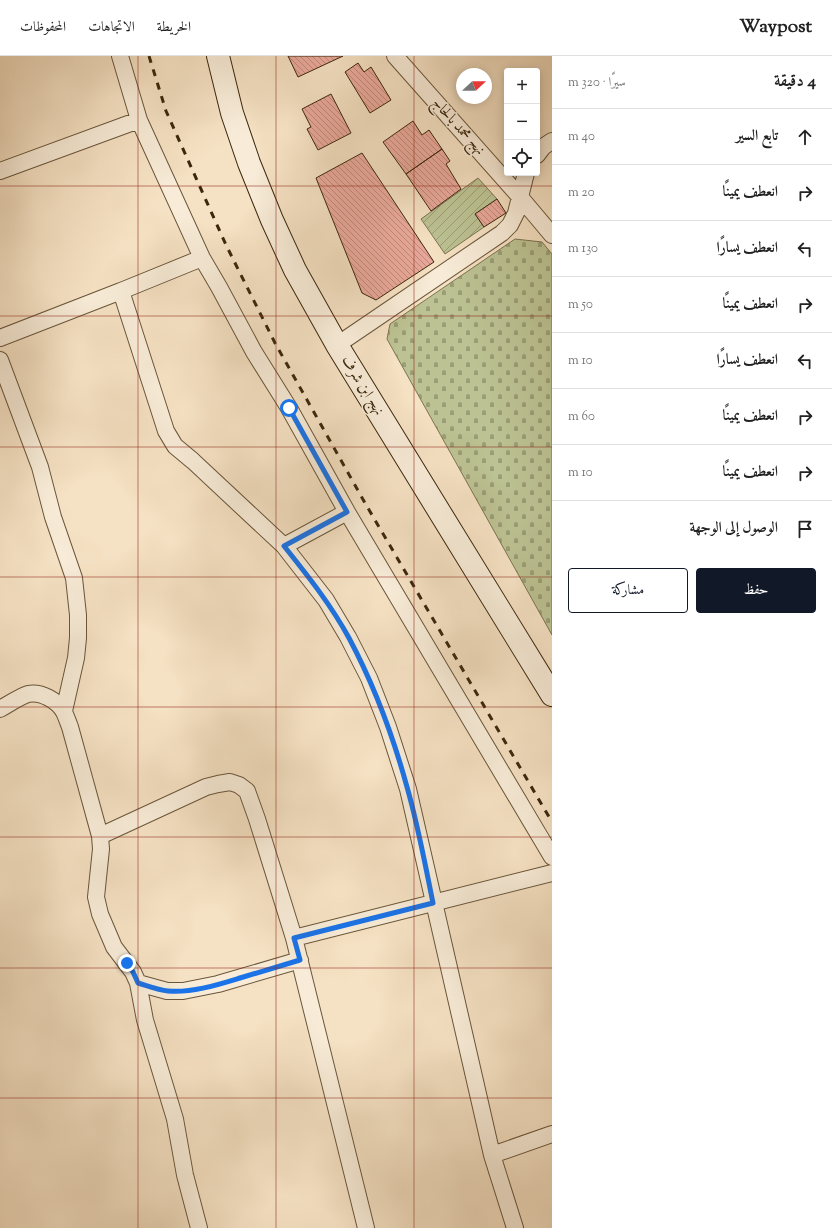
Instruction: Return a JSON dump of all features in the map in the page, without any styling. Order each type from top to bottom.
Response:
[{"type":"main road","name":"نهج ابن شرف","points":[[218,56],[232,113],[249,163],[272,220],[296,270],[337,346],[552,695]]},
{"type":"street","points":[[120,56],[139,120],[202,258],[254,352],[289,408],[347,512],[552,857]]},
{"type":"street","name":"نهج محمد بالحاج","points":[[395,56],[552,235]]},
{"type":"street","points":[[0,171],[139,120]]},
{"type":"street","points":[[540,151],[552,141]]},
{"type":"street","points":[[337,346],[502,233],[510,225],[516,213],[525,176]]},
{"type":"street","points":[[0,338],[122,291],[202,258]]},
{"type":"street","points":[[122,291],[166,431],[175,446],[199,466],[284,546],[326,600],[348,637],[369,678],[388,727],[408,789],[492,1155],[515,1228]]},
{"type":"street","points":[[0,360],[40,467],[56,524],[74,578],[78,615],[78,638],[76,658],[64,711]]},
{"type":"street","points":[[284,546],[347,512]]},
{"type":"street","points":[[0,709],[29,694],[41,695],[51,699],[64,711],[70,727],[100,836],[101,849],[96,897],[100,914],[114,947],[133,972],[138,983],[145,1020],[175,1119],[185,1175],[199,1228]]},
{"type":"street","points":[[100,836],[206,787],[230,782],[240,785],[247,791],[300,960],[366,1228]]},
{"type":"street","points":[[294,938],[552,873]]},
{"type":"street","points":[[138,983],[167,991],[183,991],[218,984],[300,960]]},
{"type":"street","points":[[492,1155],[552,1134]]},
{"type":"green space","points":[[478,178],[497,199],[475,214],[484,227],[445,254],[421,219]]},
{"type":"green space","points":[[515,239],[542,242],[552,254],[552,635],[387,339],[390,324]]},
{"type":"building","points":[[288,56],[343,56],[298,77]]},
{"type":"building","points":[[358,63],[364,72],[371,67],[391,100],[370,113],[345,72]]},
{"type":"building","points":[[331,94],[351,133],[318,150],[307,129],[311,127],[302,109]]},
{"type":"building","points":[[413,121],[422,135],[429,130],[442,149],[406,174],[383,142]]},
{"type":"building","points":[[442,149],[450,161],[446,164],[461,189],[431,211],[406,174]]},
{"type":"building","points":[[362,153],[434,262],[376,300],[362,293],[316,178]]},
{"type":"building","points":[[497,199],[506,213],[484,227],[475,214]]},
{"type":"railway","points":[[149,56],[166,111],[226,245],[275,343],[365,503],[552,822]]},
{"type":"route","points":[[127,963],[138,983],[167,991],[183,991],[200,988],[300,960],[294,938],[433,903],[408,789],[399,758],[369,678],[348,637],[326,600],[284,546],[347,512],[289,408]]}]
